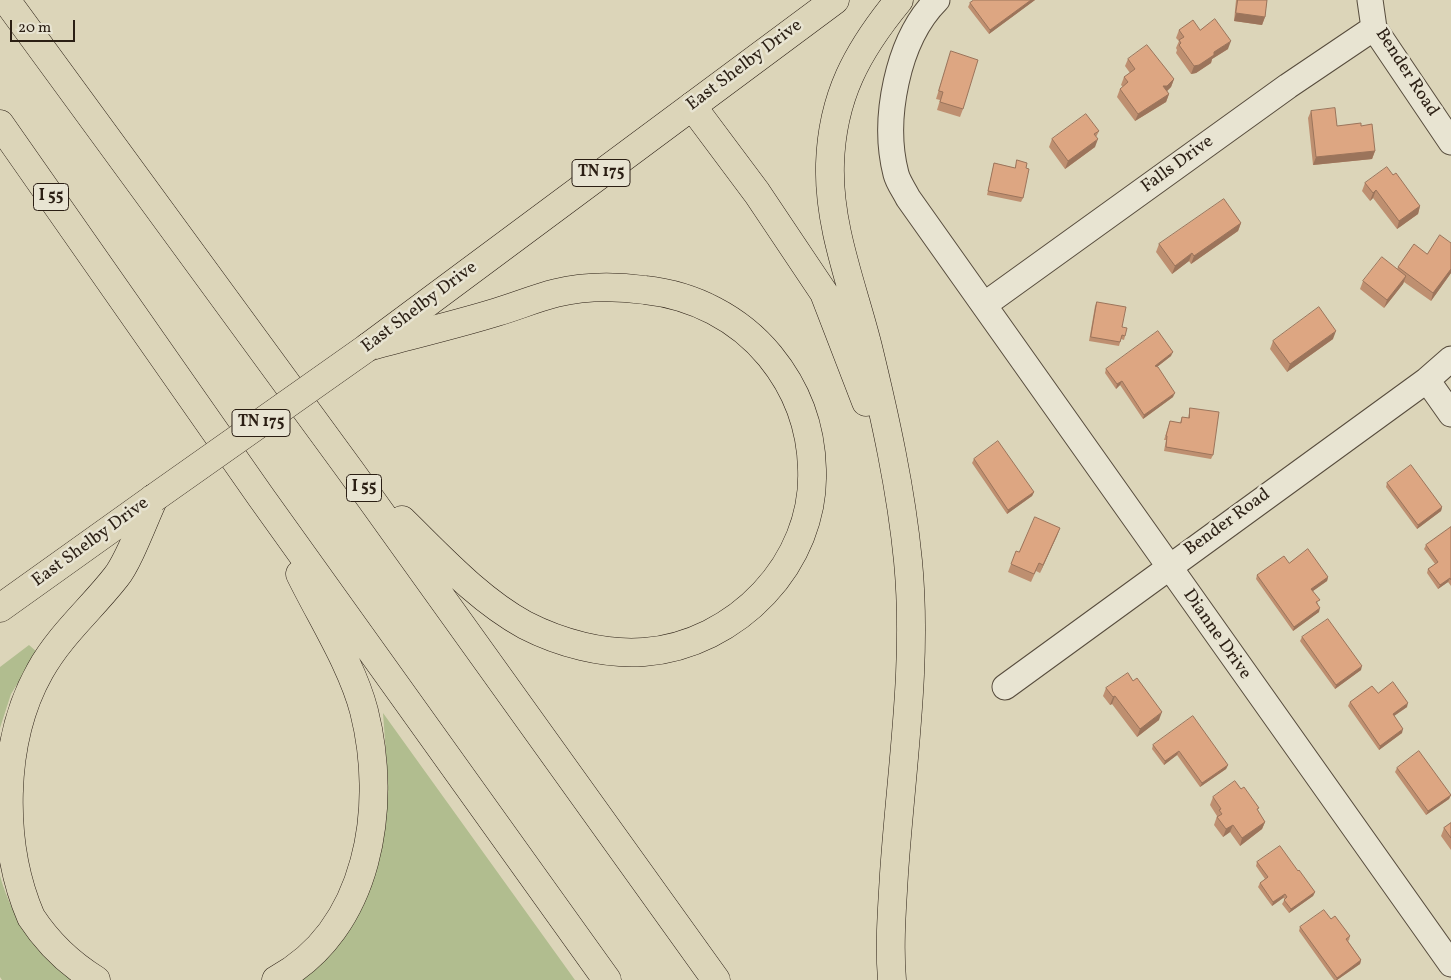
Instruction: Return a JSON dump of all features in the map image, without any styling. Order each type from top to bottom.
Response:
[{"type":"main road","name":"I 55","points":[[6,0],[350,470],[716,980]]},
{"type":"main road","name":"East Shelby Drive","points":[[0,608],[368,347],[835,0]]},
{"type":"main road","points":[[892,980],[893,893],[910,640],[908,562],[896,483],[868,346],[837,233],[831,198],[830,167],[832,139],[843,91],[862,48],[899,0]]},
{"type":"main road","points":[[692,106],[757,193],[824,293],[896,483]]},
{"type":"main road","name":"I 55","points":[[0,124],[261,496],[608,980]]},
{"type":"main road","points":[[350,470],[492,605],[526,625],[561,640],[620,652],[646,652],[700,638],[744,613],[765,594],[792,555],[802,532],[811,497],[813,483],[811,444],[801,408],[784,376],[752,337],[722,314],[691,300],[648,290],[609,287],[555,293],[498,312],[368,347]]},
{"type":"main road","points":[[261,496],[356,690],[364,710],[372,748],[374,775],[374,799],[368,849],[362,874],[344,912],[318,948],[276,980]]},
{"type":"main road","points":[[96,980],[76,966],[52,944],[31,916],[22,899],[10,864],[6,844],[3,812],[6,766],[18,718],[40,670],[78,619],[118,576],[154,498]]},
{"type":"street","name":"Dianne Drive","points":[[936,0],[916,25],[906,46],[892,108],[891,147],[897,176],[908,198],[1451,964]]},
{"type":"street","name":"Bender Road","points":[[1370,0],[1374,28],[1451,142]]},
{"type":"street","name":"Falls Drive","points":[[984,305],[1273,96],[1374,28]]},
{"type":"street","name":"Bender Road","points":[[1005,686],[1427,380],[1451,358]]},
{"type":"street","points":[[1427,380],[1451,414]]},
{"type":"green space","points":[[29,645],[37,652],[11,694],[0,728],[0,667]]},
{"type":"green space","points":[[383,713],[575,980],[299,980],[327,956],[348,931],[366,897],[375,873],[385,822],[388,781]]},
{"type":"green space","points":[[0,876],[12,907],[28,934],[49,958],[75,980],[2,980],[0,977]]},
{"type":"building","points":[[974,0],[1031,0],[990,30],[970,3]]},
{"type":"building","points":[[1238,0],[1267,0],[1265,17],[1236,13]]},
{"type":"building","points":[[1215,19],[1231,41],[1214,52],[1214,55],[1199,65],[1194,66],[1179,45],[1181,43],[1179,40],[1184,37],[1179,30],[1193,20],[1200,30]]},
{"type":"building","points":[[1147,45],[1174,79],[1167,86],[1163,86],[1169,94],[1138,114],[1120,89],[1128,82],[1124,77],[1135,69],[1128,59]]},
{"type":"building","points":[[951,51],[978,60],[963,109],[940,102],[943,92],[939,91]]},
{"type":"building","points":[[1335,108],[1337,126],[1361,123],[1361,126],[1372,124],[1375,151],[1316,157],[1311,111]]},
{"type":"building","points":[[1086,114],[1099,131],[1094,134],[1098,139],[1068,161],[1052,139]]},
{"type":"building","points":[[1017,160],[1027,163],[1026,168],[1029,169],[1023,198],[988,191],[994,163],[1015,168]]},
{"type":"building","points":[[1387,167],[1393,175],[1396,173],[1420,206],[1399,221],[1376,190],[1373,193],[1365,183]]},
{"type":"building","points":[[1224,199],[1241,223],[1194,256],[1192,253],[1175,266],[1159,244]]},
{"type":"building","points":[[1440,235],[1451,243],[1451,269],[1433,293],[1398,267],[1414,244],[1427,254]]},
{"type":"building","points":[[1382,257],[1406,276],[1387,300],[1363,281]]},
{"type":"building","points":[[1097,302],[1126,307],[1122,327],[1127,328],[1125,336],[1122,335],[1120,342],[1091,337]]},
{"type":"building","points":[[1319,307],[1336,331],[1290,364],[1273,341]]},
{"type":"building","points":[[1158,331],[1173,352],[1155,366],[1158,367],[1175,393],[1144,415],[1122,381],[1117,384],[1106,369]]},
{"type":"building","points":[[1190,408],[1219,412],[1213,455],[1166,447],[1166,436],[1170,421],[1181,423],[1182,417],[1189,418]]},
{"type":"building","points":[[998,441],[1034,492],[1008,510],[974,459]]},
{"type":"building","points":[[1411,465],[1442,507],[1418,525],[1387,483]]},
{"type":"building","points":[[1035,517],[1060,528],[1043,565],[1039,563],[1034,574],[1011,564],[1016,551],[1019,552]]},
{"type":"building","points":[[1451,527],[1451,580],[1450,578],[1440,585],[1428,569],[1438,562],[1426,545]]},
{"type":"building","points":[[1308,549],[1328,577],[1311,589],[1320,600],[1316,602],[1320,608],[1294,627],[1257,575],[1284,556],[1289,563]]},
{"type":"building","points":[[1328,619],[1362,666],[1336,685],[1302,637]]},
{"type":"building","points":[[1128,673],[1133,681],[1137,678],[1162,712],[1140,729],[1115,696],[1113,697],[1106,688]]},
{"type":"building","points":[[1393,682],[1408,703],[1393,714],[1403,729],[1380,746],[1350,702],[1372,686],[1378,693]]},
{"type":"building","points":[[1193,716],[1228,765],[1202,783],[1179,751],[1165,761],[1153,745]]},
{"type":"building","points":[[1419,751],[1451,795],[1428,811],[1397,768]]},
{"type":"building","points":[[1235,781],[1241,789],[1244,787],[1259,808],[1257,809],[1265,822],[1242,838],[1233,825],[1226,829],[1217,817],[1222,814],[1219,810],[1221,809],[1213,797]]},
{"type":"building","points":[[1451,823],[1451,838],[1444,828]]},
{"type":"building","points":[[1280,846],[1315,892],[1291,909],[1284,900],[1287,897],[1285,894],[1273,902],[1260,883],[1268,877],[1257,862]]},
{"type":"building","points":[[1324,910],[1331,919],[1335,916],[1350,936],[1346,939],[1361,960],[1337,978],[1300,927]]}]
